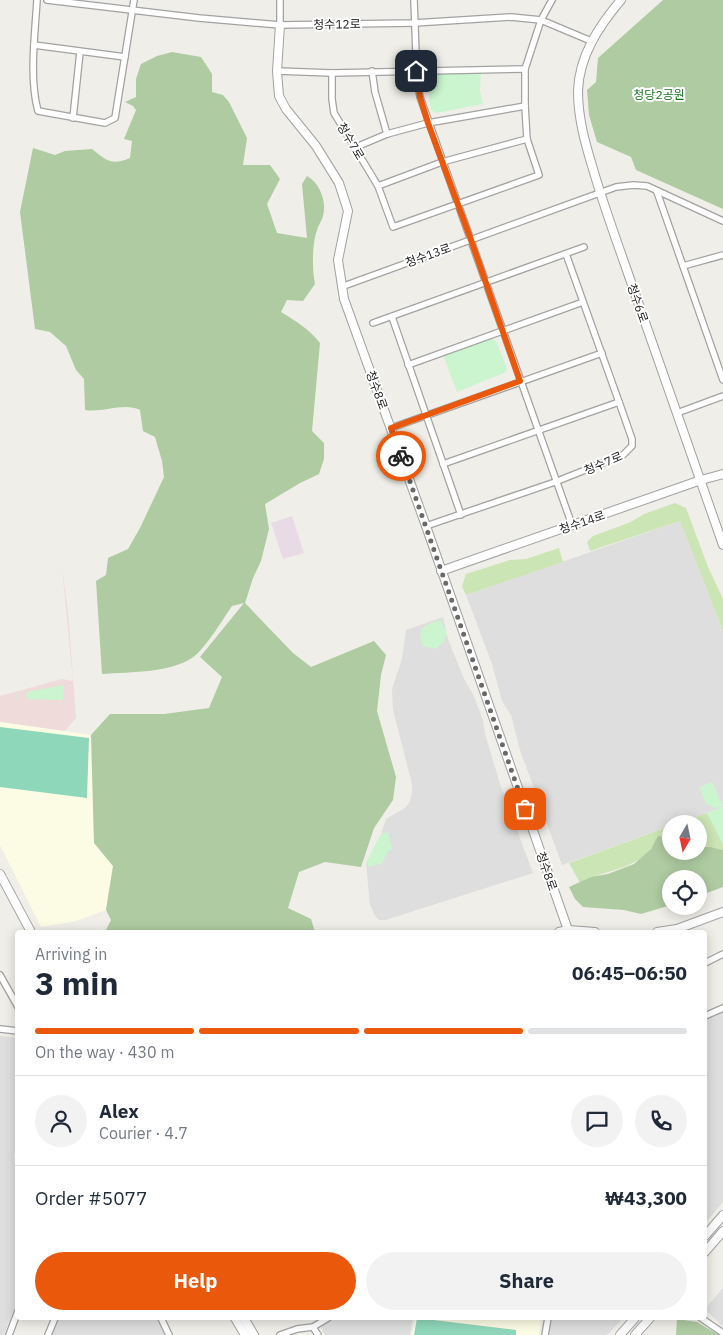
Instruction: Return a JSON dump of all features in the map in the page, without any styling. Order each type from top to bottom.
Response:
[{"type":"street","points":[[37,0],[34,90],[38,112],[106,123],[115,118],[134,0]]},
{"type":"street","name":"청수12로","points":[[47,0],[280,25],[414,22],[511,17],[541,20],[591,41]]},
{"type":"street","points":[[280,0],[280,25]]},
{"type":"street","points":[[414,0],[416,71],[420,97],[555,482],[572,525]]},
{"type":"street","points":[[457,204],[539,175],[527,139],[525,69],[541,20],[552,0]]},
{"type":"street","name":"청수6로","points":[[621,0],[608,15],[591,41],[582,65],[578,89],[582,132],[600,193],[723,545]]},
{"type":"street","name":"청수8로","points":[[280,25],[277,71],[279,96],[316,146],[339,183],[348,211],[338,260],[341,286],[569,930]]},
{"type":"street","points":[[34,45],[125,57]]},
{"type":"street","points":[[73,118],[80,52]]},
{"type":"street","points":[[277,71],[332,73],[525,69]]},
{"type":"street","points":[[372,72],[375,92],[387,134]]},
{"type":"street","name":"청수7로","points":[[332,73],[334,113],[378,186],[393,227],[457,204]]},
{"type":"street","points":[[354,148],[387,134],[428,123],[525,106]]},
{"type":"street","points":[[378,186],[442,162],[527,139]]},
{"type":"street","points":[[600,193],[616,187],[647,186],[723,221]]},
{"type":"street","points":[[657,192],[723,380]]},
{"type":"street","name":"청수13로","points":[[341,286],[600,193]]},
{"type":"street","points":[[373,322],[392,317],[584,247]]},
{"type":"street","name":"청수7로","points":[[426,526],[555,482],[630,451],[632,439],[566,254]]},
{"type":"street","points":[[683,266],[723,255]]},
{"type":"street","points":[[408,366],[583,302]]},
{"type":"street","points":[[392,317],[461,514]]},
{"type":"street","points":[[391,428],[602,352]]},
{"type":"street","points":[[677,413],[723,396]]},
{"type":"street","points":[[443,464],[619,402]]},
{"type":"street","name":"청수14로","points":[[441,571],[723,474]]},
{"type":"street","points":[[0,874],[30,930]]},
{"type":"street","points":[[670,930],[723,912]]},
{"type":"street","points":[[707,962],[723,954]]},
{"type":"street","points":[[0,975],[15,1002]]},
{"type":"street","points":[[707,1015],[723,1008]]},
{"type":"street","points":[[0,1027],[15,1029]]},
{"type":"street","points":[[707,1234],[723,1215]]},
{"type":"street","points":[[707,1250],[723,1231]]},
{"type":"street","points":[[9,1335],[15,1319]]},
{"type":"street","points":[[48,1335],[54,1320]]},
{"type":"street","points":[[162,1320],[169,1335]]},
{"type":"street","points":[[236,1320],[245,1335]]},
{"type":"street","points":[[245,1320],[254,1335]]},
{"type":"street","points":[[280,1335],[313,1326],[324,1320]]},
{"type":"street","points":[[545,1335],[548,1320]]},
{"type":"street","points":[[620,1335],[633,1320]]},
{"type":"street","points":[[635,1335],[648,1320]]},
{"type":"street","points":[[704,1320],[723,1333]]},
{"type":"street","points":[[313,1326],[318,1335]]},
{"type":"shaded area","points":[[292,516],[304,553],[283,559],[271,523]]},
{"type":"shaded area","points":[[680,521],[723,631],[723,807],[701,815],[662,815],[662,829],[562,865],[520,750],[511,715],[502,701],[492,664],[466,595]]},
{"type":"shaded area","points":[[62,568],[68,612],[76,718],[65,731],[0,722],[0,696],[62,679],[73,681]]},
{"type":"shaded area","points":[[443,617],[448,639],[483,720],[485,734],[501,787],[533,873],[386,920],[379,920],[370,905],[366,863],[381,834],[386,819],[405,808],[409,803],[412,793],[412,784],[393,710],[392,689],[402,659],[406,630]]},
{"type":"shaded area","points":[[0,722],[91,735],[94,843],[113,866],[106,910],[76,921],[41,927],[0,845]]},
{"type":"shaded area","points":[[723,1009],[723,1202],[707,1221],[707,1017]]},
{"type":"shaded area","points":[[0,1036],[15,1038],[15,1308],[4,1335],[0,1335]]},
{"type":"shaded area","points":[[723,1288],[723,1327],[707,1311],[707,1307]]},
{"type":"shaded area","points":[[55,1320],[161,1320],[169,1335],[48,1335]]},
{"type":"shaded area","points":[[329,1320],[413,1320],[410,1335],[325,1335],[320,1325]]},
{"type":"shaded area","points":[[415,1320],[541,1320],[539,1335],[412,1335]]},
{"type":"shaded area","points":[[551,1320],[621,1320],[607,1335],[549,1335]]},
{"type":"green space","name":"청당2공원","points":[[663,0],[723,0],[723,209],[636,170],[631,157],[597,142],[589,115],[587,90],[596,82],[598,58]]},
{"type":"green space","points":[[172,52],[201,57],[212,74],[212,92],[223,95],[229,102],[247,138],[243,165],[270,165],[280,179],[267,204],[277,233],[307,238],[302,184],[307,176],[316,183],[323,199],[323,216],[315,236],[313,249],[315,284],[303,301],[287,300],[281,312],[307,329],[320,343],[312,431],[324,443],[324,459],[319,474],[265,504],[269,529],[261,561],[245,603],[293,653],[311,667],[374,641],[386,655],[381,675],[377,711],[396,777],[393,800],[374,828],[361,867],[325,862],[299,872],[288,908],[311,919],[314,930],[106,930],[111,920],[106,910],[113,866],[94,843],[91,735],[110,714],[164,714],[209,708],[222,677],[200,657],[244,603],[232,606],[197,654],[178,665],[139,672],[102,674],[96,581],[106,575],[108,558],[128,549],[140,528],[164,477],[162,461],[155,437],[143,431],[140,410],[120,407],[92,411],[85,410],[84,379],[76,370],[66,346],[50,332],[35,329],[20,212],[33,148],[55,155],[65,151],[92,149],[105,159],[113,162],[130,158],[132,141],[124,139],[136,110],[125,102],[136,97],[136,79],[141,64],[157,56]]},
{"type":"green space","points":[[481,72],[480,91],[483,104],[436,113],[431,110],[426,79],[429,74]]},
{"type":"green space","points":[[491,339],[496,341],[507,368],[506,372],[457,392],[443,355]]},
{"type":"green space","points":[[675,503],[686,508],[708,567],[723,599],[723,631],[680,521],[590,551],[587,542],[593,536]]},
{"type":"green space","points":[[559,548],[563,562],[466,595],[462,586],[466,574],[510,560],[526,559]]},
{"type":"green space","points":[[442,620],[441,623],[447,635],[444,637],[445,641],[435,649],[423,646],[420,635],[424,628],[427,625]]},
{"type":"green space","points":[[64,685],[63,700],[26,699],[27,692]]},
{"type":"green space","points":[[0,727],[89,738],[87,798],[0,787]]},
{"type":"green space","points":[[712,782],[723,806],[715,808],[706,804],[699,787]]},
{"type":"green space","points":[[723,807],[723,844],[707,813]]},
{"type":"green space","points":[[708,815],[710,819],[723,815],[723,851],[708,847]]},
{"type":"green space","points":[[662,829],[662,837],[658,836],[652,847],[635,862],[580,883],[569,863]]},
{"type":"green space","points":[[388,832],[392,849],[388,851],[382,863],[369,867],[366,863],[381,834]]},
{"type":"green space","points":[[658,836],[662,837],[662,860],[708,860],[708,847],[723,850],[723,887],[707,893],[707,870],[662,870],[662,908],[641,914],[624,910],[583,907],[575,899],[569,887],[591,877],[608,874],[634,864],[651,849]]},
{"type":"green space","points":[[417,1320],[434,1320],[516,1330],[516,1335],[414,1335]]},
{"type":"green space","points":[[677,1320],[684,1320],[697,1322],[719,1335],[676,1335]]},
{"type":"way so far","points":[[401,456],[525,809]]},
{"type":"route","points":[[401,456],[391,428],[520,381],[428,123],[420,97],[416,71]]}]
